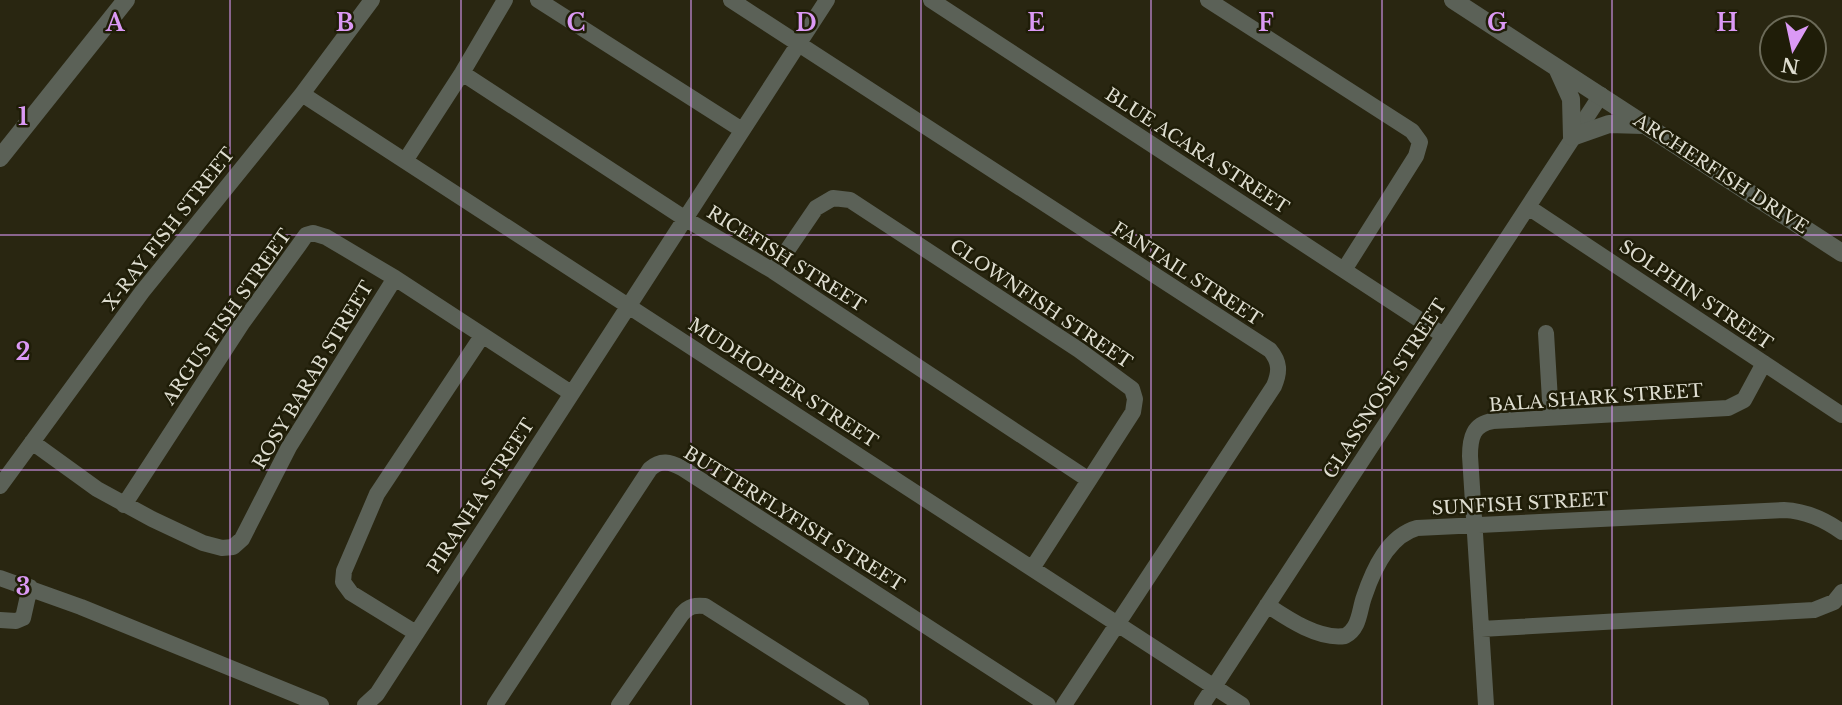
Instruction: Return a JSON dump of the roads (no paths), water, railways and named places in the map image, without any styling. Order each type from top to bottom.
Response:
[{"type":"street","points":[[0,158],[126,0]]},
{"type":"street","name":"X-RAY FISH STREET","points":[[0,486],[142,292],[302,93],[372,0]]},
{"type":"street","points":[[405,161],[505,0]]},
{"type":"street","points":[[538,0],[742,130]]},
{"type":"street","name":"FANTAIL STREET","points":[[731,0],[1270,350],[1275,357],[1279,371],[1274,386],[1064,705]]},
{"type":"street","points":[[628,306],[827,0]]},
{"type":"street","name":"BLUE ACARA STREET","points":[[930,0],[1443,335]]},
{"type":"street","points":[[1208,0],[1369,102],[1418,138],[1416,156],[1345,270]]},
{"type":"street","name":"ARCHERFISH DRIVE","points":[[1453,0],[1842,253]]},
{"type":"street","points":[[1558,68],[1570,99],[1572,138],[1609,124],[1624,122],[1647,126]]},
{"type":"street","name":"RICEFISH STREET","points":[[462,73],[684,218],[773,271],[1088,480]]},
{"type":"street","name":"MUDHOPPER STREET","points":[[302,93],[1242,705]]},
{"type":"street","name":"GLASSNOSE STREET","points":[[1202,705],[1601,95]]},
{"type":"street","name":"CLOWNFISH STREET","points":[[773,271],[816,208],[827,200],[844,198],[855,202],[1079,350],[1122,379],[1132,389],[1135,399],[1133,412],[1033,567]]},
{"type":"street","name":"SOLPHIN STREET","points":[[1528,207],[1842,415]]},
{"type":"street","name":"ARGUS FISH STREET","points":[[124,505],[243,322],[306,235],[319,233],[395,278],[570,393]]},
{"type":"street","name":"ROSY BARAB STREET","points":[[32,442],[124,505],[203,543],[227,548],[238,544],[289,447],[395,278]]},
{"type":"street","name":"PIRANHA STREET","points":[[365,705],[377,694],[628,306]]},
{"type":"street","points":[[1546,333],[1551,417]]},
{"type":"street","points":[[416,633],[351,593],[343,582],[344,571],[377,494],[482,336]]},
{"type":"street","name":"BALA SHARK STREET","points":[[1486,705],[1470,443],[1477,428],[1493,421],[1728,408],[1744,400],[1764,363]]},
{"type":"street","name":"BUTTERFLYFISH STREET","points":[[495,705],[650,469],[664,461],[682,468],[1048,705]]},
{"type":"street","name":"SUNFISH STREET","points":[[1267,605],[1314,630],[1333,636],[1345,636],[1357,624],[1370,582],[1379,563],[1398,536],[1425,527],[1784,510],[1816,517],[1842,532]]},
{"type":"street","points":[[0,578],[30,587],[321,705]]},
{"type":"street","points":[[0,620],[16,621],[23,618],[30,587]]},
{"type":"street","points":[[1481,629],[1800,611],[1823,608],[1835,602],[1842,592]]},
{"type":"street","points":[[619,705],[682,614],[687,608],[698,605],[705,606],[861,705]]}]
